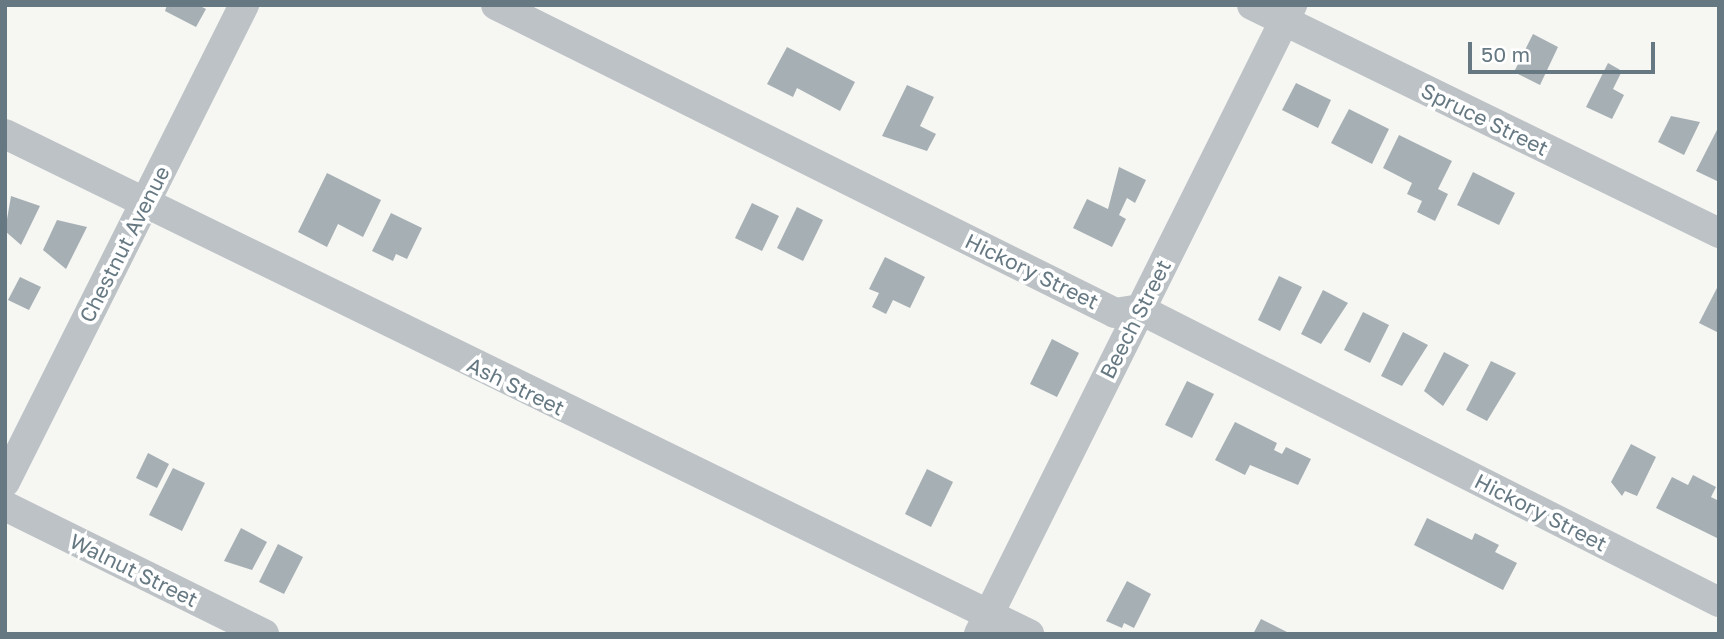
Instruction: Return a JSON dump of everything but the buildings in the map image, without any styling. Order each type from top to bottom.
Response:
[{"type":"street","name":"Chestnut Avenue","points":[[5,482],[244,5]]},
{"type":"street","name":"Hickory Street","points":[[496,5],[1115,313],[1139,309],[1719,602]]},
{"type":"street","name":"Spruce Street","points":[[1252,5],[1288,13],[1719,233]]},
{"type":"street","name":"Beech Street","points":[[983,625],[1288,13]]},
{"type":"street","name":"Ash Street","points":[[5,134],[983,625],[1030,634]]},
{"type":"street","name":"Walnut Street","points":[[5,506],[264,634]]}]
